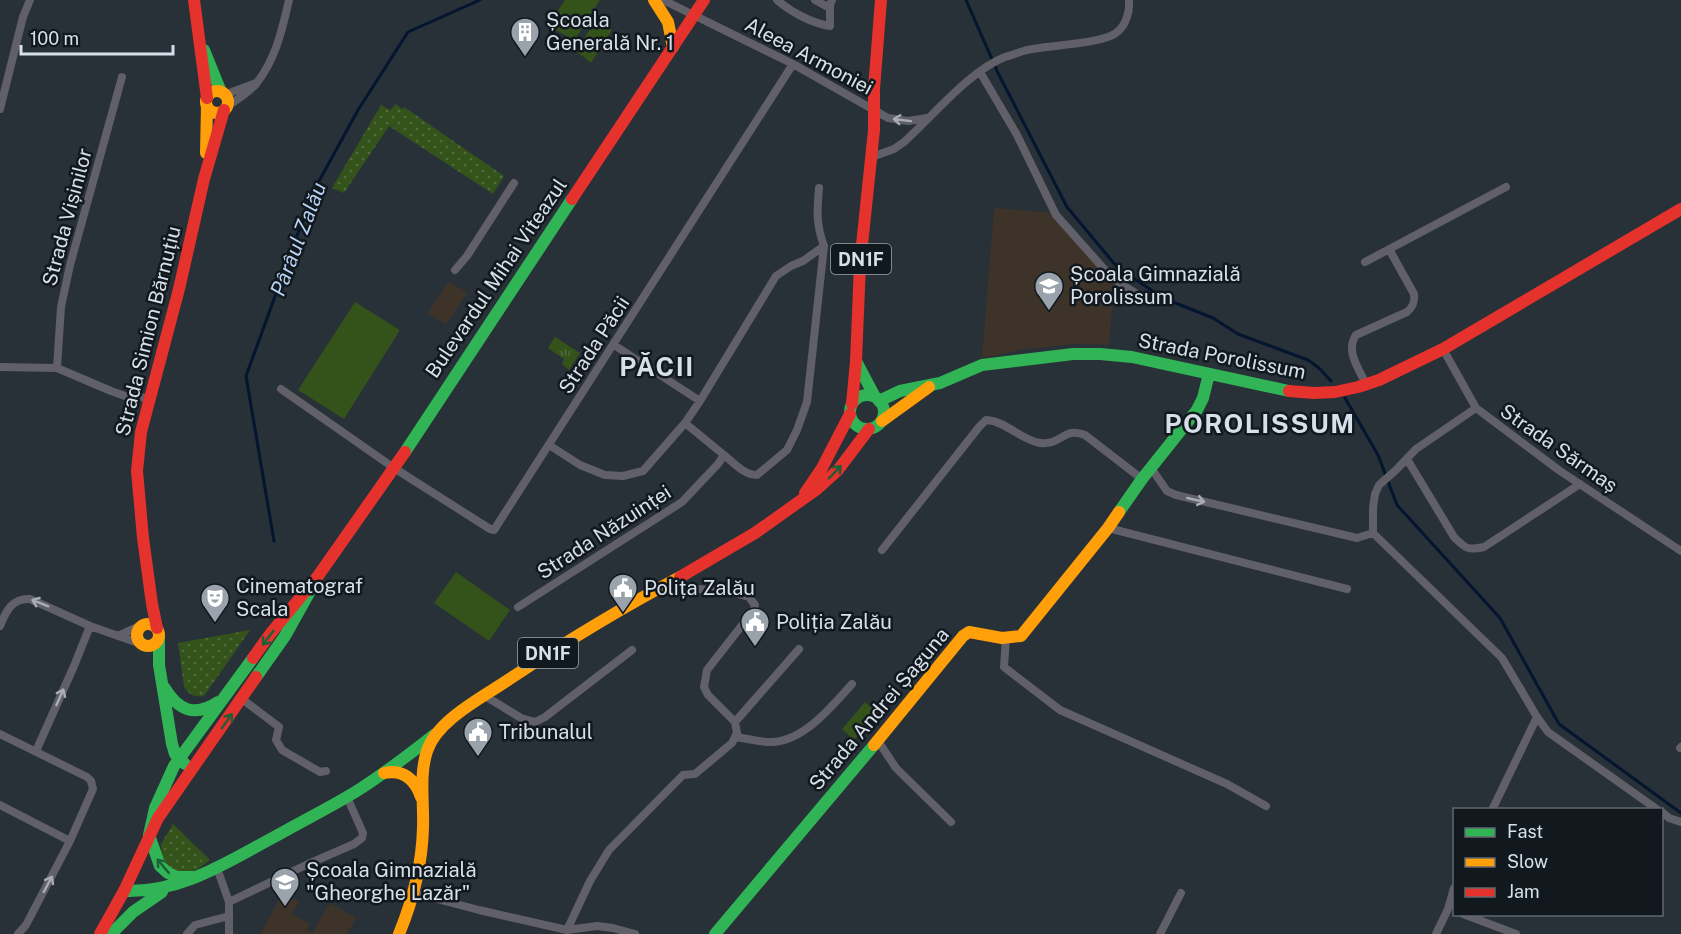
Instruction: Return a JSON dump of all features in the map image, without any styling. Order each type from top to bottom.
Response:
[{"type":"main road","name":"Strada Simion Bărnuțiu","points":[[194,0],[207,102],[205,175]]},
{"type":"main road","points":[[654,0],[669,22],[673,33],[673,47]]},
{"type":"main road","name":"Bulevardul Mihai Viteazul","points":[[100,934],[124,891],[148,835],[158,801],[179,759],[276,626],[318,576],[394,468],[704,0]]},
{"type":"main road","name":"DN1F","points":[[793,507],[822,468],[851,409],[856,361],[860,264],[872,157],[881,0]]},
{"type":"main road","name":"Strada Simion Bărnuțiu","points":[[179,759],[172,744],[151,629],[152,604],[137,471],[141,432],[179,289],[224,101],[200,41]]},
{"type":"main road","points":[[212,93],[224,101],[215,113],[208,109],[207,102],[212,93]]},
{"type":"main road","name":"Strada Porolissum","points":[[877,399],[900,391],[930,386],[982,365],[1073,354],[1132,357],[1303,393],[1335,392],[1379,380],[1443,348],[1681,209]]},
{"type":"main road","points":[[856,361],[884,410],[882,421]]},
{"type":"main road","points":[[1006,638],[1021,636],[1108,528],[1142,479],[1197,411],[1209,374]]},
{"type":"main road","name":"Strada Porolissum","points":[[882,421],[930,386]]},
{"type":"main road","points":[[869,429],[854,424],[851,409],[855,399],[865,395],[877,399]]},
{"type":"main road","name":"DN1F","points":[[399,934],[414,893],[420,858],[428,747],[440,731],[484,696],[591,627],[773,522],[819,488],[841,467],[869,429],[882,421]]},
{"type":"main road","name":"Bulevardul Mihai Viteazul","points":[[148,835],[290,629],[318,576]]},
{"type":"main road","name":"Strada Simion Bărnuțiu","points":[[151,629],[138,630],[137,637],[159,665]]},
{"type":"main road","points":[[145,645],[154,644],[151,629]]},
{"type":"main road","name":"Strada Andrei Șaguna","points":[[715,934],[878,741],[963,636],[969,632],[1006,638]]},
{"type":"main road","points":[[162,683],[168,696],[175,702],[183,708],[196,712],[212,707],[224,697]]},
{"type":"main road","points":[[124,891],[140,893],[170,887],[217,868],[347,797],[440,731]]},
{"type":"main road","points":[[404,758],[419,757],[423,764],[424,778]]},
{"type":"main road","points":[[179,759],[192,769]]},
{"type":"main road","points":[[383,773],[398,771],[410,777],[420,793],[424,813]]},
{"type":"main road","points":[[148,835],[160,866],[177,877],[193,878]]},
{"type":"main road","points":[[111,934],[142,905],[170,887]]},
{"type":"street","points":[[0,109],[23,18],[30,0]]},
{"type":"street","points":[[224,101],[245,95],[256,83],[277,47],[289,0]]},
{"type":"street","name":"Aleea Armoniei","points":[[663,0],[792,64],[888,118],[897,121],[919,121],[931,117]]},
{"type":"street","points":[[777,0],[785,7],[819,25],[830,26],[831,3]]},
{"type":"street","points":[[815,0],[826,6],[831,3]]},
{"type":"street","points":[[872,157],[894,149],[904,142],[983,70],[1003,58],[1027,50],[1100,39],[1116,34],[1123,26],[1130,9],[1129,0]]},
{"type":"street","name":"Strada Păcii","points":[[281,390],[394,468],[494,530],[792,64]]},
{"type":"street","points":[[983,70],[1056,215],[1112,278],[1148,301]]},
{"type":"street","name":"Strada Vișinilor","points":[[57,368],[61,307],[70,265],[122,77]]},
{"type":"street","points":[[224,101],[243,87],[256,83]]},
{"type":"street","points":[[455,270],[514,183]]},
{"type":"street","points":[[1365,262],[1506,187]]},
{"type":"street","points":[[685,423],[751,475],[757,475],[787,450],[807,402],[824,246],[818,231],[816,214],[819,188]]},
{"type":"street","points":[[549,445],[580,465],[605,475],[623,476],[643,471],[685,423],[776,276],[824,246]]},
{"type":"street","points":[[1366,384],[1351,350],[1353,339],[1356,335],[1407,312],[1414,299],[1414,294],[1389,249]]},
{"type":"street","points":[[614,345],[700,401]]},
{"type":"street","name":"Strada Sărmaș","points":[[1443,348],[1476,408],[1580,484],[1681,551]]},
{"type":"street","points":[[0,367],[57,368],[125,396],[149,398]]},
{"type":"street","points":[[1476,408],[1416,449],[1379,485],[1373,508],[1373,534],[1502,658],[1536,717],[1548,732],[1655,808]]},
{"type":"street","points":[[882,550],[986,420],[994,421],[1036,442],[1050,444],[1072,432],[1078,432],[1142,479]]},
{"type":"street","name":"Strada Năzuinței","points":[[518,607],[682,502],[724,455]]},
{"type":"street","points":[[1407,459],[1454,537],[1464,547],[1473,550],[1484,547],[1580,484]]},
{"type":"street","points":[[1151,468],[1167,491],[1176,495],[1356,538],[1373,534]]},
{"type":"street","points":[[1108,528],[1347,589]]},
{"type":"street","points":[[567,930],[590,881],[609,850],[683,775],[695,774],[732,743],[737,733],[735,722],[708,695],[704,687],[707,670],[754,610],[755,605],[749,597],[732,592],[663,586]]},
{"type":"street","points":[[0,626],[13,604],[21,598],[34,600],[90,626],[145,645]]},
{"type":"street","points":[[36,751],[90,626]]},
{"type":"street","points":[[118,636],[151,629]]},
{"type":"street","points":[[1006,638],[1004,668],[1060,710],[1227,784],[1266,806]]},
{"type":"street","points":[[735,722],[800,649]]},
{"type":"street","points":[[484,696],[521,718],[535,722],[545,717],[632,650]]},
{"type":"street","points":[[735,737],[771,743],[791,738],[823,716],[852,684]]},
{"type":"street","points":[[242,699],[279,727],[276,740],[282,750],[320,772],[326,771]]},
{"type":"street","points":[[1493,808],[1536,717]]},
{"type":"street","points":[[0,734],[87,777],[93,789],[70,842],[26,925],[18,934]]},
{"type":"street","points":[[878,741],[896,768],[951,822]]},
{"type":"street","points":[[229,903],[354,844],[362,838],[363,833],[347,797]]},
{"type":"street","points":[[0,805],[70,842]]},
{"type":"street","points":[[1663,813],[1681,822]]},
{"type":"street","points":[[217,868],[229,903],[229,934]]},
{"type":"street","points":[[414,893],[567,930],[597,926],[635,934]]},
{"type":"street","points":[[1160,934],[1181,893]]},
{"type":"street","points":[[1436,934],[1451,910]]},
{"type":"street","points":[[187,934],[195,925],[229,915]]},
{"type":"street","points":[[1466,916],[1516,934]]},
{"type":"shaded area","name":"Școala Gimnazială Porolissum","points":[[994,208],[1053,213],[1115,278],[1109,345],[1075,344],[1026,349],[982,358]]},
{"type":"shaded area","points":[[449,281],[467,293],[446,325],[428,313]]},
{"type":"shaded area","name":"Școala Gimnazială \"Gheorghe Lazăr\"","points":[[283,893],[299,902],[292,914],[310,924],[307,930],[312,933],[330,903],[356,918],[347,934],[260,934]]},
{"type":"green space","points":[[565,0],[600,0],[574,41],[548,25]]},
{"type":"green space","points":[[596,20],[612,30],[591,63],[576,51]]},
{"type":"green space","points":[[396,104],[402,109],[404,107],[504,176],[493,194],[389,126],[344,193],[332,188],[381,105],[390,110]]},
{"type":"green space","points":[[355,302],[400,330],[344,419],[298,390]]},
{"type":"green space","points":[[555,337],[580,353],[569,370],[562,364],[564,359],[548,348]]},
{"type":"green space","points":[[456,572],[510,610],[489,641],[434,603]]},
{"type":"green space","points":[[250,630],[204,696],[194,696],[187,692],[184,686],[178,643]]},
{"type":"green space","points":[[865,702],[878,713],[854,740],[842,729]]},
{"type":"green space","points":[[173,824],[210,860],[197,870],[181,874],[162,862],[161,844]]},
{"type":"waterway","name":"Pârâul Zalău","points":[[274,541],[246,376],[313,192],[358,110],[408,32],[480,0]]},
{"type":"waterway","points":[[966,0],[998,73],[1067,207],[1117,267],[1163,298],[1213,318],[1238,334],[1308,360],[1331,381]]},
{"type":"waterway","points":[[1345,398],[1378,455],[1397,505],[1500,618],[1559,724],[1681,813]]},
{"type":"traffic: fast","points":[[204,50],[221,92]]},
{"type":"traffic: fast","points":[[405,452],[572,199]]},
{"type":"traffic: fast","points":[[879,401],[900,391],[940,383],[982,365],[1073,354],[1132,357],[1289,391]]},
{"type":"traffic: fast","points":[[856,361],[875,397]]},
{"type":"traffic: fast","points":[[1119,512],[1197,410],[1203,398],[1209,374]]},
{"type":"traffic: fast","points":[[867,395],[879,400],[884,412],[879,424],[867,429],[855,424],[850,412],[855,400],[867,395]]},
{"type":"traffic: fast","points":[[256,677],[285,636],[309,593]]},
{"type":"traffic: fast","points":[[159,638],[159,665],[172,744],[175,754],[185,764]]},
{"type":"traffic: fast","points":[[193,877],[177,877],[160,866],[149,835],[155,808],[174,766],[253,658]]},
{"type":"traffic: fast","points":[[164,687],[175,701],[187,709],[201,710],[218,702]]},
{"type":"traffic: fast","points":[[124,891],[165,887],[222,865],[360,789],[434,735]]},
{"type":"traffic: fast","points":[[715,934],[874,745]]},
{"type":"traffic: fast","points":[[111,934],[133,912],[162,892]]},
{"type":"traffic: slow","points":[[654,0],[668,22],[673,47]]},
{"type":"traffic: slow","points":[[217,91],[227,98],[228,102],[221,112],[217,113],[207,106],[206,102],[213,92],[217,91]]},
{"type":"traffic: slow","points":[[206,153],[207,106]]},
{"type":"traffic: slow","points":[[882,421],[929,387]]},
{"type":"traffic: slow","points":[[874,745],[963,636],[969,632],[1002,638],[1021,636],[1119,512]]},
{"type":"traffic: slow","points":[[399,934],[409,908],[419,869],[423,828],[422,779],[425,760],[432,740],[440,729],[462,710],[550,653],[614,613],[680,577]]},
{"type":"traffic: slow","points":[[148,624],[156,627],[159,635],[156,643],[148,646],[140,643],[137,635],[140,627],[148,624]]},
{"type":"traffic: slow","points":[[384,773],[402,774],[412,780],[421,797]]},
{"type":"traffic: jam","points":[[194,0],[207,98]]},
{"type":"traffic: jam","points":[[572,199],[704,0]]},
{"type":"traffic: jam","points":[[852,404],[860,264],[874,130],[874,89],[881,0]]},
{"type":"traffic: jam","points":[[157,628],[143,538],[137,471],[141,432],[179,289],[204,179],[224,110]]},
{"type":"traffic: jam","points":[[1289,391],[1335,392],[1379,380],[1443,349],[1681,209]]},
{"type":"traffic: jam","points":[[805,493],[822,468],[850,414]]},
{"type":"traffic: jam","points":[[680,577],[755,533],[817,489],[838,470],[869,429]]},
{"type":"traffic: jam","points":[[253,658],[318,576],[405,452]]},
{"type":"traffic: jam","points":[[100,934],[124,891],[158,818],[256,677]]},
{"type":"place","name":"Școala Generală Nr. 1","points":[[525,58]]},
{"type":"place","name":"Școala Gimnazială Porolissum","points":[[1049,312]]},
{"type":"place","name":"Polița Zalău","points":[[623,614]]},
{"type":"place","name":"Cinematograf Scala","points":[[215,624]]},
{"type":"place","name":"Poliția Zalău","points":[[755,648]]},
{"type":"place","name":"Tribunalul","points":[[478,758]]},
{"type":"place","name":"Școala Gimnazială \"Gheorghe Lazăr\"","points":[[285,908]]},
{"type":"district","name":"PĂCII","points":[[657,366]]},
{"type":"district","name":"POROLISSUM","points":[[1260,423]]}]
